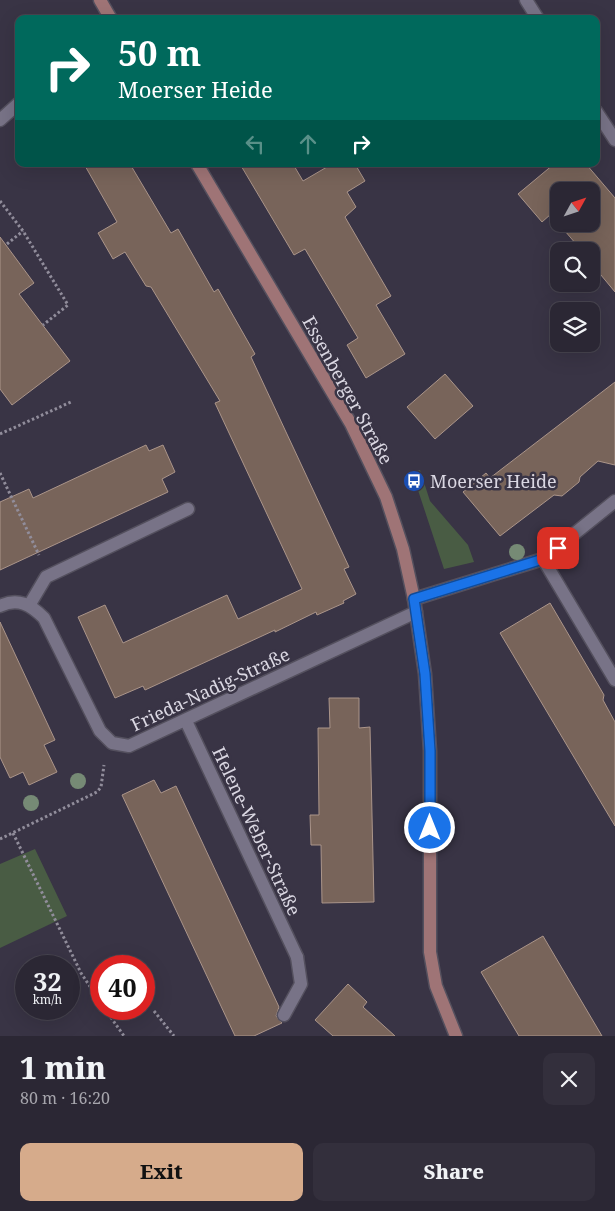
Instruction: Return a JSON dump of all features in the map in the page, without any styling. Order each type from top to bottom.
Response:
[{"type":"street","points":[[100,0],[109,15]]},
{"type":"street","points":[[526,0],[535,15]]},
{"type":"street","points":[[0,120],[15,107]]},
{"type":"street","points":[[600,115],[613,131]]},
{"type":"street","name":"Essenberger Straße","points":[[199,167],[359,439],[386,496],[403,549],[415,606],[425,674],[430,751],[430,952],[436,986],[456,1036]]},
{"type":"street","points":[[415,606],[543,559],[615,501]]},
{"type":"street","points":[[0,606],[9,601],[30,604],[49,576],[188,509]]},
{"type":"street","points":[[543,559],[615,680]]},
{"type":"street","name":"Frieda-Nadig-Straße","points":[[30,604],[44,618],[100,731],[112,743],[129,746],[186,721],[415,606]]},
{"type":"street","name":"Helene-Weber-Straße","points":[[186,721],[297,957],[301,984],[284,1015]]},
{"type":"path","points":[[0,201],[23,232],[68,305],[43,325]]},
{"type":"path","points":[[7,244],[23,232]]},
{"type":"path","points":[[0,434],[71,402]]},
{"type":"path","points":[[0,473],[49,576]]},
{"type":"path","points":[[0,839],[97,792],[101,787],[103,768],[112,743]]},
{"type":"path","points":[[13,832],[81,973],[90,986]]},
{"type":"path","points":[[155,1012],[174,1036]]},
{"type":"path","points":[[113,1020],[124,1036]]},
{"type":"green space","points":[[420,470],[430,501],[468,545],[474,562],[444,569],[412,472]]},
{"type":"green space","points":[[35,849],[67,916],[0,948],[0,864]]},
{"type":"building","points":[[86,167],[132,167],[171,233],[178,229],[214,292],[218,289],[255,354],[251,357],[349,567],[344,569],[356,594],[343,601],[344,603],[317,615],[316,612],[145,690],[143,686],[115,698],[78,617],[105,605],[123,643],[227,595],[238,619],[302,589],[215,403],[220,401],[151,287],[146,286],[125,252],[113,259],[98,233],[117,222]]},
{"type":"building","points":[[242,167],[295,167],[303,181],[327,167],[357,167],[365,181],[347,192],[356,207],[345,217],[391,296],[376,305],[405,354],[366,378],[347,345],[358,338],[305,249],[294,255]]},
{"type":"building","points":[[550,167],[589,167],[615,198],[615,292],[600,274],[600,242],[574,242],[566,232],[600,232],[600,182],[550,182],[550,215],[542,222],[518,194]]},
{"type":"building","points":[[0,237],[34,283],[19,294],[70,361],[12,405],[0,389]]},
{"type":"building","points":[[445,374],[473,406],[435,439],[407,407]]},
{"type":"building","points":[[615,382],[615,465],[598,461],[580,477],[579,482],[562,496],[554,495],[500,536],[463,492],[486,473],[490,478]]},
{"type":"building","points":[[146,445],[149,451],[163,445],[175,472],[162,479],[168,492],[0,570],[0,502],[29,489],[33,498]]},
{"type":"building","points":[[550,603],[604,695],[603,700],[615,722],[615,826],[500,633]]},
{"type":"building","points":[[0,622],[55,740],[44,745],[57,772],[29,785],[23,772],[10,778],[0,757]]},
{"type":"building","points":[[329,698],[359,698],[359,728],[370,727],[374,902],[322,903],[321,845],[311,845],[310,815],[319,815],[318,728],[330,728]]},
{"type":"building","points":[[154,780],[161,793],[176,786],[279,1007],[276,1016],[282,1023],[254,1036],[235,1036],[122,795]]},
{"type":"building","points":[[543,936],[602,1036],[519,1036],[481,972]]},
{"type":"building","points":[[348,984],[367,1002],[363,1007],[395,1036],[333,1036],[315,1020]]},
{"type":"place","name":"Moerser Heide","points":[[414,481]]},
{"type":"route","points":[[430,828],[430,751],[425,674],[414,599],[543,559],[558,548]]}]
